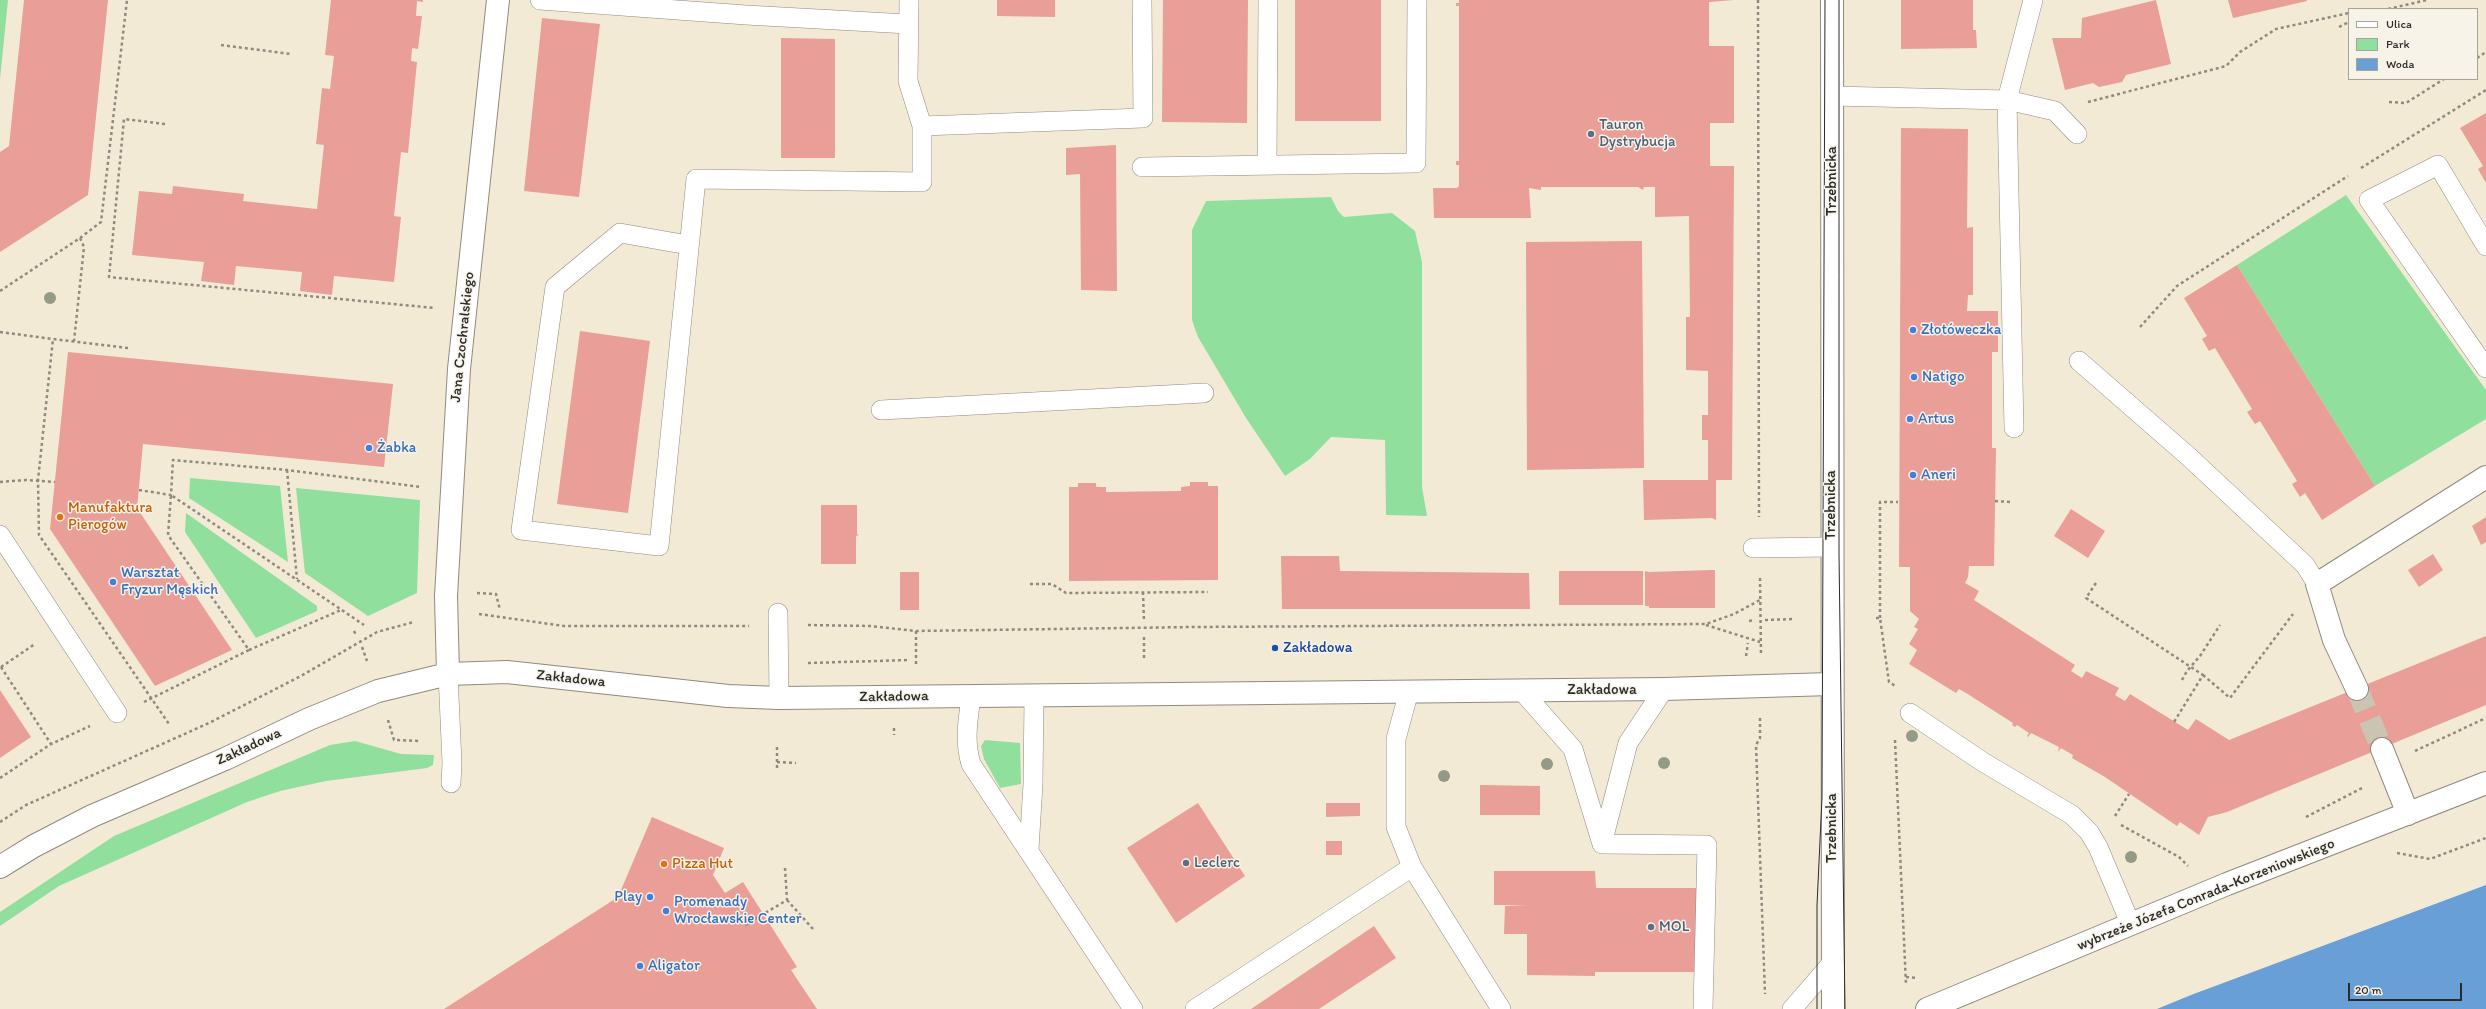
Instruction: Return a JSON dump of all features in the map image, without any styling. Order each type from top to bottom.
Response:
[{"type":"street","name":"Jana Czochralskiego","points":[[448,674],[446,596],[458,376],[498,0]]},
{"type":"street","name":"Trzebnicka","points":[[1832,0],[1831,684],[1833,1009]]},
{"type":"street","points":[[2356,689],[2334,640],[2317,584],[2486,477]]},
{"type":"street","name":"Zakładowa","points":[[0,867],[34,846],[92,816],[225,759],[309,719],[378,691],[448,674],[507,672],[728,696],[779,698],[971,696],[1034,697],[1410,691],[1664,689],[1831,684]]},
{"type":"street","points":[[2382,749],[2408,814]]},
{"type":"street","name":"wybrzeże Józefa Conrada-Korzeniowskiego","points":[[1927,1009],[2227,884],[2486,783]]},
{"type":"lane","points":[[540,0],[746,16],[908,24]]},
{"type":"lane","points":[[688,245],[620,233],[555,287],[521,530],[659,546],[688,245],[696,179],[922,182],[922,126],[908,81],[909,0]]},
{"type":"lane","points":[[922,126],[1143,118],[1142,0]]},
{"type":"lane","points":[[1267,165],[1268,0]]},
{"type":"lane","points":[[1142,167],[1416,163],[1417,0]]},
{"type":"lane","points":[[2014,428],[2007,100],[2033,0]]},
{"type":"lane","points":[[1832,96],[2007,100],[2055,111],[2077,134]]},
{"type":"lane","points":[[2486,246],[2438,165],[2369,200],[2486,368]]},
{"type":"lane","points":[[2079,361],[2188,456],[2305,565],[2317,584]]},
{"type":"lane","points":[[881,410],[1204,393]]},
{"type":"lane","points":[[0,535],[117,713]]},
{"type":"lane","points":[[1756,548],[1831,547]]},
{"type":"lane","points":[[778,613],[779,698]]},
{"type":"lane","points":[[448,674],[452,763],[451,783]]},
{"type":"lane","points":[[1602,844],[1628,742],[1664,689]]},
{"type":"lane","points":[[1521,690],[1572,749],[1602,844]]},
{"type":"lane","points":[[1410,691],[1396,739],[1396,827],[1412,867],[1501,1009]]},
{"type":"lane","points":[[971,696],[966,735],[971,764],[1133,1009]]},
{"type":"lane","points":[[1029,850],[1033,784],[1034,697]]},
{"type":"lane","points":[[1910,713],[1983,762],[2072,815],[2089,832],[2098,847],[2132,924]]},
{"type":"lane","points":[[1602,844],[1707,845],[1703,1009]]},
{"type":"lane","points":[[1195,1009],[1412,867]]},
{"type":"lane","points":[[1792,1009],[1832,963]]},
{"type":"path","points":[[0,292],[101,222],[127,0]]},
{"type":"path","points":[[1758,0],[1759,527],[1756,548],[1760,600],[1761,656]]},
{"type":"path","points":[[2403,7],[2427,0]]},
{"type":"path","points":[[2055,111],[2226,66],[2240,52],[2276,29],[2348,13]]},
{"type":"path","points":[[2339,27],[2348,22]]},
{"type":"path","points":[[221,45],[291,54]]},
{"type":"path","points":[[2389,102],[2406,103],[2441,80]]},
{"type":"path","points":[[2359,169],[2486,90]]},
{"type":"path","points":[[165,124],[124,119],[109,277],[441,308]]},
{"type":"path","points":[[2140,327],[2177,286],[2352,174]]},
{"type":"path","points":[[74,341],[84,247],[80,238]]},
{"type":"path","points":[[0,332],[128,348]]},
{"type":"path","points":[[53,339],[38,480],[39,535],[169,724]]},
{"type":"path","points":[[249,650],[168,535],[174,460],[287,470],[425,488]]},
{"type":"path","points":[[287,470],[296,579]]},
{"type":"path","points":[[0,482],[38,480],[55,482]]},
{"type":"path","points":[[139,490],[172,495],[364,625]]},
{"type":"path","points":[[1880,618],[1880,502],[1898,502]]},
{"type":"path","points":[[1996,502],[2010,502]]},
{"type":"path","points":[[2096,583],[2086,598],[2203,675],[2230,698],[2317,584]]},
{"type":"path","points":[[1030,584],[1052,584],[1066,593],[1208,592]]},
{"type":"path","points":[[1143,592],[1144,622]]},
{"type":"path","points":[[470,593],[496,594],[500,610]]},
{"type":"path","points":[[1706,624],[1734,614],[1760,600]]},
{"type":"path","points":[[0,778],[51,744],[152,698],[249,650],[342,609]]},
{"type":"path","points":[[472,614],[564,626],[750,626]]},
{"type":"path","points":[[1765,620],[1794,619]]},
{"type":"path","points":[[1749,621],[1755,620]]},
{"type":"path","points":[[0,822],[26,805],[209,723],[300,676],[377,632],[421,621]]},
{"type":"path","points":[[801,625],[870,626],[916,632],[1201,627],[1706,624],[1760,642]]},
{"type":"path","points":[[2182,680],[2220,625]]},
{"type":"path","points":[[354,630],[356,635]]},
{"type":"path","points":[[916,632],[916,667]]},
{"type":"path","points":[[1144,635],[1144,658]]},
{"type":"path","points":[[1745,659],[1748,643]]},
{"type":"path","points":[[362,647],[369,665]]},
{"type":"path","points":[[804,663],[893,659],[910,660]]},
{"type":"path","points":[[893,659],[893,667]]},
{"type":"path","points":[[0,666],[51,744]]},
{"type":"path","points":[[2174,722],[2203,675]]},
{"type":"path","points":[[1889,682],[1890,689]]},
{"type":"path","points":[[387,715],[394,740],[421,741]]},
{"type":"path","points":[[2392,773],[2403,756],[2486,718]]},
{"type":"path","points":[[894,728],[894,735]]},
{"type":"path","points":[[1895,735],[1906,986]]},
{"type":"path","points":[[1760,738],[1756,745],[1765,1002]]},
{"type":"path","points":[[777,747],[777,768]]},
{"type":"path","points":[[777,762],[796,763]]},
{"type":"path","points":[[2113,820],[2129,794]]},
{"type":"path","points":[[2393,852],[2430,859],[2486,838]]},
{"type":"path","points":[[785,868],[787,900],[813,929]]},
{"type":"path","points":[[745,925],[787,900]]},
{"type":"green space","points":[[0,0],[8,0],[0,79]]},
{"type":"green space","points":[[2346,195],[2486,390],[2486,419],[2375,486],[2237,265]]},
{"type":"green space","points":[[1331,197],[1338,211],[1344,217],[1392,213],[1415,231],[1422,262],[1422,487],[1427,516],[1386,515],[1385,440],[1331,437],[1310,459],[1285,476],[1246,418],[1198,337],[1192,320],[1192,230],[1206,201]]},
{"type":"green space","points":[[190,478],[280,486],[288,562],[189,498]]},
{"type":"green space","points":[[296,488],[420,500],[417,593],[368,616],[305,573]]},
{"type":"green space","points":[[186,513],[317,606],[317,611],[256,638],[185,532]]},
{"type":"green space","points":[[985,740],[1020,743],[1021,784],[1000,788],[984,759],[981,746]]},
{"type":"green space","points":[[355,741],[401,754],[434,755],[433,765],[427,768],[326,781],[280,791],[247,802],[59,886],[0,926],[0,912],[114,836],[330,745]]},
{"type":"water","points":[[2486,885],[2486,1009],[2157,1009],[2191,995]]},
{"type":"building","points":[[24,0],[108,0],[88,195],[0,252],[0,152],[9,146]]},
{"type":"building","points":[[331,0],[423,0],[423,2],[417,1],[416,16],[422,16],[418,49],[412,48],[411,61],[417,62],[408,153],[401,152],[394,216],[401,217],[394,282],[334,276],[332,295],[300,291],[302,272],[236,266],[234,285],[201,281],[204,262],[132,255],[139,191],[172,194],[173,186],[244,194],[243,201],[317,209],[324,145],[316,144],[322,88],[330,89],[334,56],[325,55]]},
{"type":"building","points":[[997,0],[1055,0],[1055,17],[997,16]]},
{"type":"building","points":[[1163,0],[1248,0],[1247,123],[1162,122]]},
{"type":"building","points":[[1295,0],[1381,0],[1381,121],[1295,121]]},
{"type":"building","points":[[1459,0],[1734,0],[1709,2],[1709,46],[1734,46],[1734,123],[1710,123],[1710,166],[1734,166],[1732,480],[1716,480],[1716,520],[1712,518],[1644,520],[1643,480],[1708,480],[1708,440],[1702,440],[1702,415],[1708,415],[1708,371],[1686,370],[1686,317],[1690,317],[1689,216],[1655,217],[1655,187],[1644,187],[1643,190],[1638,187],[1541,187],[1541,190],[1529,188],[1531,218],[1434,218],[1433,188],[1457,188],[1459,186],[1459,165],[1456,165],[1456,161],[1459,161],[1459,6],[1456,6],[1456,3],[1459,3]]},
{"type":"building","points":[[1901,0],[1973,0],[1973,30],[1976,30],[1977,48],[1901,49]]},
{"type":"building","points":[[2156,0],[2171,64],[2126,75],[2122,82],[2099,87],[2093,83],[2065,90],[2052,38],[2081,38],[2082,18]]},
{"type":"building","points":[[2228,0],[2307,0],[2307,1],[2233,18]]},
{"type":"building","points":[[542,18],[600,24],[579,197],[524,191]]},
{"type":"building","points":[[781,38],[835,39],[835,158],[781,158]]},
{"type":"building","points":[[2486,113],[2486,183],[2478,169],[2483,166],[2460,128]]},
{"type":"building","points":[[1901,128],[1968,129],[1967,228],[1973,227],[1973,295],[1968,295],[1967,311],[1998,311],[1998,352],[1992,352],[1992,448],[1996,448],[1994,566],[1969,566],[1968,577],[1965,583],[1979,591],[1974,600],[2075,665],[2071,671],[2082,678],[2086,671],[2119,688],[2115,695],[2125,701],[2130,694],[2188,730],[2196,719],[2229,740],[2486,636],[2486,705],[2227,812],[2208,817],[2199,835],[2180,822],[2177,826],[2105,777],[2072,758],[2073,755],[2061,748],[2058,752],[2059,747],[2031,733],[2028,737],[2027,736],[2029,733],[2017,725],[2015,727],[2012,725],[2013,723],[1966,693],[1959,689],[1956,693],[1909,664],[1917,650],[1909,644],[1918,629],[1914,627],[1919,619],[1910,611],[1910,567],[1899,567]]},
{"type":"building","points":[[1116,145],[1117,291],[1081,290],[1080,174],[1066,175],[1066,148]]},
{"type":"building","points":[[1642,241],[1644,468],[1527,470],[1526,242]]},
{"type":"building","points":[[2237,265],[2375,486],[2322,520],[2305,493],[2300,497],[2292,484],[2297,481],[2260,421],[2255,424],[2247,412],[2252,409],[2215,348],[2209,351],[2202,339],[2207,336],[2184,298]]},
{"type":"building","points":[[580,331],[650,341],[628,513],[557,504]]},
{"type":"building","points":[[68,352],[393,384],[384,467],[143,444],[137,508],[232,650],[155,686],[50,529]]},
{"type":"building","points":[[1190,482],[1208,482],[1208,486],[1218,486],[1218,580],[1069,581],[1069,487],[1078,487],[1078,483],[1096,483],[1096,487],[1106,487],[1106,492],[1181,491],[1181,487],[1190,486]]},
{"type":"building","points":[[821,505],[857,505],[857,534],[859,535],[856,536],[856,564],[821,564]]},
{"type":"building","points":[[2071,509],[2105,531],[2088,558],[2054,536]]},
{"type":"building","points":[[2486,517],[2486,542],[2481,545],[2472,526]]},
{"type":"building","points":[[2433,554],[2443,570],[2419,587],[2408,570]]},
{"type":"building","points":[[1281,556],[1339,556],[1340,571],[1529,573],[1530,609],[1282,609]]},
{"type":"building","points":[[1715,570],[1715,608],[1649,608],[1649,606],[1645,606],[1645,571]]},
{"type":"building","points":[[1559,571],[1643,571],[1643,605],[1559,605]]},
{"type":"building","points":[[900,572],[919,572],[919,610],[900,610]]},
{"type":"building","points":[[0,690],[31,737],[0,758]]},
{"type":"building","points":[[1480,785],[1540,786],[1540,815],[1480,815]]},
{"type":"building","points":[[1198,803],[1245,876],[1176,923],[1127,848]]},
{"type":"building","points":[[1326,803],[1360,803],[1360,816],[1326,817]]},
{"type":"building","name":"Promenady Wrocławskie Center","points":[[652,817],[724,848],[713,875],[725,893],[743,882],[797,967],[791,970],[817,1009],[444,1009],[618,897]]},
{"type":"building","points":[[1326,841],[1342,841],[1342,855],[1326,855]]},
{"type":"building","points":[[1494,871],[1595,871],[1596,888],[1700,888],[1699,972],[1595,972],[1595,976],[1527,975],[1527,934],[1504,934],[1505,906],[1527,905],[1494,905]]},
{"type":"building","points":[[1374,926],[1396,958],[1319,1009],[1251,1009]]},
{"type":"tunnel","points":[[2357,689],[2382,749]]},
{"type":"tram line","points":[[1817,1009],[1817,905],[1822,798],[1825,0]]},
{"type":"tram line","points":[[1839,0],[1839,554],[1845,1009]]},
{"type":"place","name":"Tauron Dystrybucja","points":[[1591,134]]},
{"type":"place","name":"Złotóweczka","points":[[1913,330]]},
{"type":"place","name":"Natigo","points":[[1914,377]]},
{"type":"place","name":"Artus","points":[[1910,419]]},
{"type":"place","name":"Żabka","points":[[369,448]]},
{"type":"place","name":"Aneri","points":[[1913,475]]},
{"type":"place","name":"Manufaktura Pierogów","points":[[60,517]]},
{"type":"place","name":"Warsztat Fryzur Męskich","points":[[113,582]]},
{"type":"place","name":"Zakładowa","points":[[1275,648]]},
{"type":"place","name":"Leclerc","points":[[1186,863]]},
{"type":"place","name":"Pizza Hut","points":[[664,864]]},
{"type":"place","name":"Play","points":[[650,897]]},
{"type":"place","name":"Promenady Wrocławskie Center","points":[[666,911]]},
{"type":"place","name":"MOL","points":[[1651,927]]},
{"type":"place","name":"Aligator","points":[[640,966]]}]
